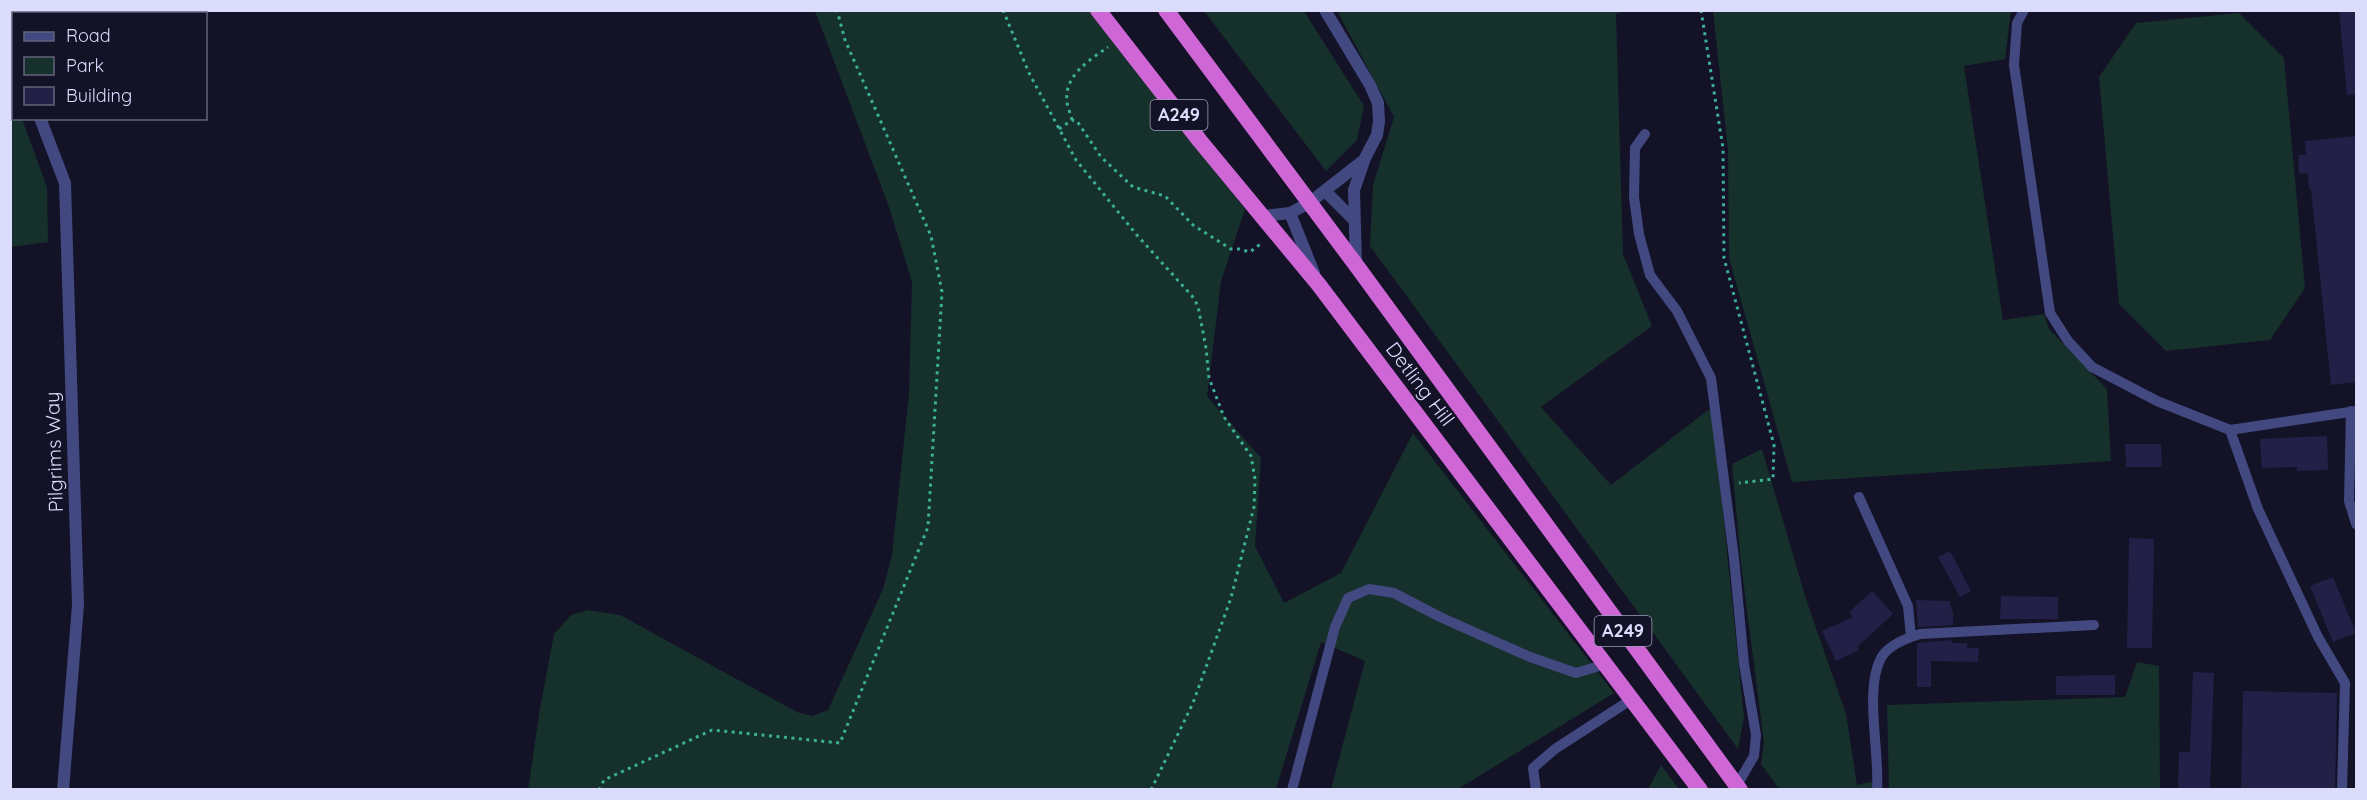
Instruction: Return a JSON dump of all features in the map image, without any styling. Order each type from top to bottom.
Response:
[{"type":"highway","name":"Detling Hill","points":[[1098,10],[1200,141],[1319,285],[1700,789]]},
{"type":"highway","name":"Detling Hill","points":[[1166,10],[1356,265],[1738,787]]},
{"type":"street","points":[[1324,10],[1378,103],[1377,135],[1364,160],[1354,190],[1356,265]]},
{"type":"street","name":"Pilgrims Way","points":[[41,120],[65,183],[78,605],[63,789]]},
{"type":"street","points":[[1263,216],[1290,213],[1309,203],[1364,160]]},
{"type":"street","points":[[1325,191],[1353,219]]},
{"type":"street","points":[[1290,213],[1319,285]]},
{"type":"lane","points":[[2024,10],[2017,23],[2014,65],[2050,313],[2068,341],[2092,367],[2157,401],[2230,430],[2354,411],[2349,501],[2356,525]]},
{"type":"lane","points":[[1645,134],[1635,148],[1634,197],[1639,234],[1650,275],[1677,310],[1711,378],[1726,485],[1744,664],[1756,735],[1754,756],[1738,787]]},
{"type":"lane","points":[[2230,430],[2258,509],[2318,637],[2345,683],[2342,789]]},
{"type":"lane","points":[[1859,498],[1908,606],[1911,637]]},
{"type":"lane","points":[[1292,789],[1335,627],[1348,598],[1369,590],[1394,593],[1440,617],[1530,657],[1576,673],[1606,664]]},
{"type":"lane","points":[[1877,789],[1873,689],[1881,657],[1901,641],[1920,634],[2094,625]]},
{"type":"lane","points":[[2345,683],[2356,680]]},
{"type":"lane","points":[[1536,789],[1533,768],[1555,749],[1632,699]]},
{"type":"path","points":[[599,789],[604,780],[712,730],[840,743],[928,527],[942,292],[931,236],[845,40],[837,10]]},
{"type":"path","points":[[1003,10],[1029,73],[1076,160],[1136,234],[1192,296],[1198,306],[1209,378],[1224,417],[1251,456],[1255,479],[1254,507],[1231,598],[1193,703],[1151,789]]},
{"type":"path","points":[[1701,10],[1723,148],[1724,258],[1774,444],[1773,479],[1726,485]]},
{"type":"path","points":[[1072,120],[1066,101],[1068,85],[1082,66],[1120,39]]},
{"type":"path","points":[[1059,129],[1072,120]]},
{"type":"path","points":[[1072,120],[1077,121],[1101,157],[1133,187],[1165,196],[1193,225],[1231,249],[1250,252],[1277,233]]},
{"type":"green space","points":[[815,11],[1093,11],[1245,209],[1221,281],[1207,396],[1261,458],[1255,546],[1284,603],[1341,573],[1413,433],[1614,693],[1458,789],[1331,789],[1365,661],[1321,642],[1276,789],[528,790],[554,634],[571,615],[588,610],[620,615],[797,712],[812,716],[828,710],[883,589],[892,555],[909,393],[912,282],[889,207]]},
{"type":"green space","points":[[1204,11],[1304,11],[1364,106],[1357,140],[1326,171]]},
{"type":"green space","points":[[1337,11],[1626,11],[1616,14],[1623,254],[1652,326],[1541,407],[1611,485],[1712,407],[1744,717],[1738,749],[1370,246],[1373,185],[1394,117]]},
{"type":"green space","points":[[1713,11],[2011,11],[2005,59],[1964,66],[2003,320],[2044,314],[2049,329],[2107,389],[2111,461],[1792,482],[1729,258],[1728,150]]},
{"type":"green space","points":[[2239,13],[2284,58],[2305,288],[2270,340],[2166,351],[2119,304],[2099,77],[2136,23]]},
{"type":"green space","points":[[10,86],[12,120],[22,120],[47,187],[48,242],[11,247]]},
{"type":"green space","points":[[1762,449],[1806,599],[1846,714],[1857,785],[1875,781],[1873,789],[1779,789],[1761,764],[1764,743],[1741,564],[1732,464]]},
{"type":"green space","points":[[2137,662],[2159,666],[2160,789],[1889,789],[1887,705],[2125,697]]},
{"type":"green space","points":[[1661,765],[1679,789],[1648,789]]},
{"type":"building","points":[[2339,10],[2356,10],[2356,94],[2347,95]]},
{"type":"building","points":[[2356,136],[2356,382],[2331,385],[2311,189],[2309,189],[2308,173],[2299,174],[2298,155],[2306,155],[2305,141]]},
{"type":"building","points":[[2327,436],[2328,470],[2297,471],[2297,467],[2262,468],[2260,439]]},
{"type":"building","points":[[2125,444],[2161,444],[2162,467],[2126,467]]},
{"type":"building","points":[[2129,538],[2154,539],[2152,648],[2127,648]]},
{"type":"building","points":[[1950,551],[1971,591],[1960,597],[1938,557]]},
{"type":"building","points":[[2333,577],[2356,633],[2333,642],[2310,586]]},
{"type":"building","points":[[1872,591],[1893,614],[1857,647],[1859,650],[1836,661],[1822,631],[1853,617],[1849,612]]},
{"type":"building","points":[[2001,596],[2058,597],[2058,619],[2000,619]]},
{"type":"building","points":[[1916,600],[1949,601],[1953,612],[1953,625],[1918,627]]},
{"type":"building","points":[[1952,640],[1952,643],[1967,643],[1967,648],[1979,648],[1978,662],[1931,661],[1931,687],[1917,687],[1917,643]]},
{"type":"building","points":[[2193,672],[2214,673],[2210,789],[2178,789],[2179,752],[2190,752]]},
{"type":"building","points":[[2115,675],[2115,695],[2056,695],[2056,676]]},
{"type":"building","points":[[2243,691],[2337,693],[2335,789],[2241,789]]}]
